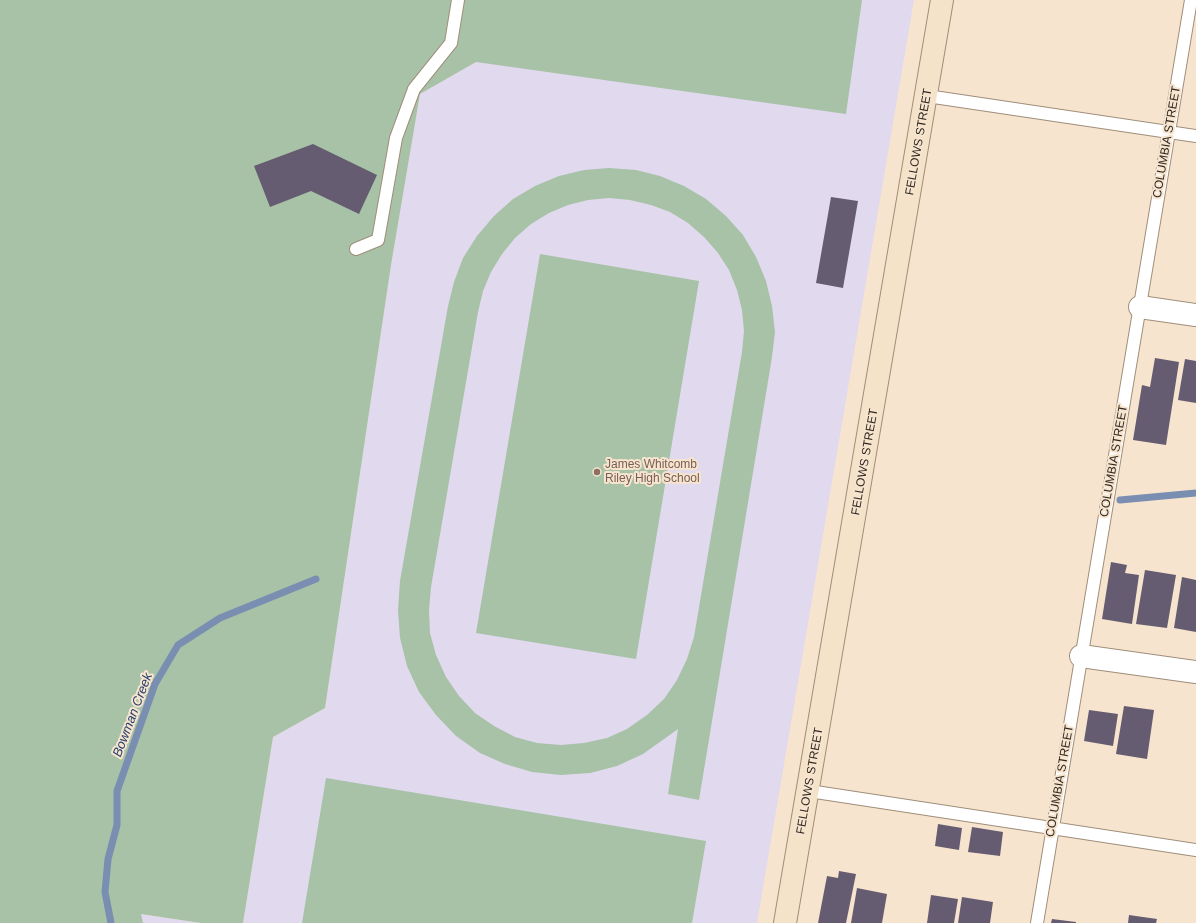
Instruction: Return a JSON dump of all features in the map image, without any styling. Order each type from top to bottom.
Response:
[{"type":"street","name":"FELLOWS STREET","points":[[785,923],[927,96],[942,0]]},
{"type":"street","points":[[1140,307],[1196,315]]},
{"type":"street","points":[[1081,656],[1196,672]]},
{"type":"lane","points":[[356,249],[378,240],[396,138],[414,89],[451,43],[458,0]]},
{"type":"lane","name":"COLUMBIA STREET","points":[[1037,923],[1191,0]]},
{"type":"lane","points":[[927,96],[1196,136]]},
{"type":"lane","points":[[808,791],[1196,850]]},
{"type":"shaded area","name":"James Whitcomb Riley High School","points":[[484,0],[914,0],[757,923],[243,923],[273,737],[325,708],[391,265],[420,94],[476,62]]},
{"type":"shaded area","points":[[141,914],[201,923],[143,923]]},
{"type":"green space","points":[[0,0],[862,0],[846,114],[476,62],[420,94],[391,265],[325,708],[273,737],[243,923],[201,923],[141,914],[143,923],[0,923]]},
{"type":"green space","points":[[609,168],[636,170],[660,176],[684,186],[706,199],[726,216],[743,235],[756,257],[766,281],[772,306],[775,332],[772,357],[699,800],[668,794],[678,729],[643,754],[617,766],[590,773],[561,775],[532,772],[505,764],[480,753],[456,736],[436,715],[419,692],[407,666],[400,638],[398,610],[400,581],[448,306],[454,282],[463,258],[477,236],[494,216],[513,199],[535,186],[559,176],[584,170]],"holes":[[[609,198],[630,200],[651,205],[670,212],[688,223],[704,237],[718,253],[729,270],[737,290],[742,310],[744,331],[742,352],[694,637],[687,659],[677,680],[664,699],[647,715],[627,729],[607,738],[584,743],[561,745],[537,743],[515,737],[494,726],[475,713],[459,696],[446,677],[436,655],[430,633],[429,610],[431,587],[478,312],[483,291],[491,272],[502,254],[515,238],[531,224],[549,213],[568,205],[588,200]]]},
{"type":"green space","points":[[540,254],[699,281],[636,659],[476,633]]},
{"type":"green space","points":[[326,778],[706,841],[692,923],[302,923]]},
{"type":"building","points":[[313,144],[377,175],[359,214],[311,191],[270,207],[254,166]]},
{"type":"building","points":[[831,197],[858,201],[843,288],[816,283]]},
{"type":"building","points":[[1155,358],[1179,362],[1166,445],[1133,440],[1142,385],[1150,387]]},
{"type":"building","points":[[1185,359],[1196,361],[1196,403],[1178,400]]},
{"type":"building","points":[[1111,562],[1127,565],[1125,573],[1139,575],[1132,624],[1102,619]]},
{"type":"building","points":[[1145,570],[1176,575],[1167,628],[1136,624]]},
{"type":"building","points":[[1182,577],[1196,580],[1196,632],[1174,628]]},
{"type":"building","points":[[1124,706],[1154,710],[1147,759],[1116,754]]},
{"type":"building","points":[[1089,710],[1118,714],[1113,746],[1084,741]]},
{"type":"building","points":[[938,824],[962,828],[959,850],[935,846]]},
{"type":"building","points":[[972,827],[1003,832],[1000,856],[968,852]]},
{"type":"building","points":[[839,871],[856,874],[846,923],[818,923],[827,876],[838,878]]},
{"type":"building","points":[[857,888],[887,894],[882,923],[851,923]]},
{"type":"building","points":[[931,895],[958,899],[954,923],[927,923]]},
{"type":"building","points":[[962,897],[993,902],[990,923],[958,923]]},
{"type":"building","points":[[1129,915],[1157,919],[1156,923],[1128,923]]},
{"type":"building","points":[[1052,919],[1076,922],[1076,923],[1051,923]]},
{"type":"waterway","name":"Bowman Creek","points":[[1120,500],[1196,493]]},
{"type":"waterway","name":"Bowman Creek","points":[[111,923],[105,892],[108,859],[117,825],[117,791],[155,684],[178,645],[220,618],[316,579]]},
{"type":"place","name":"James Whitcomb Riley High School","points":[[597,472]]}]
